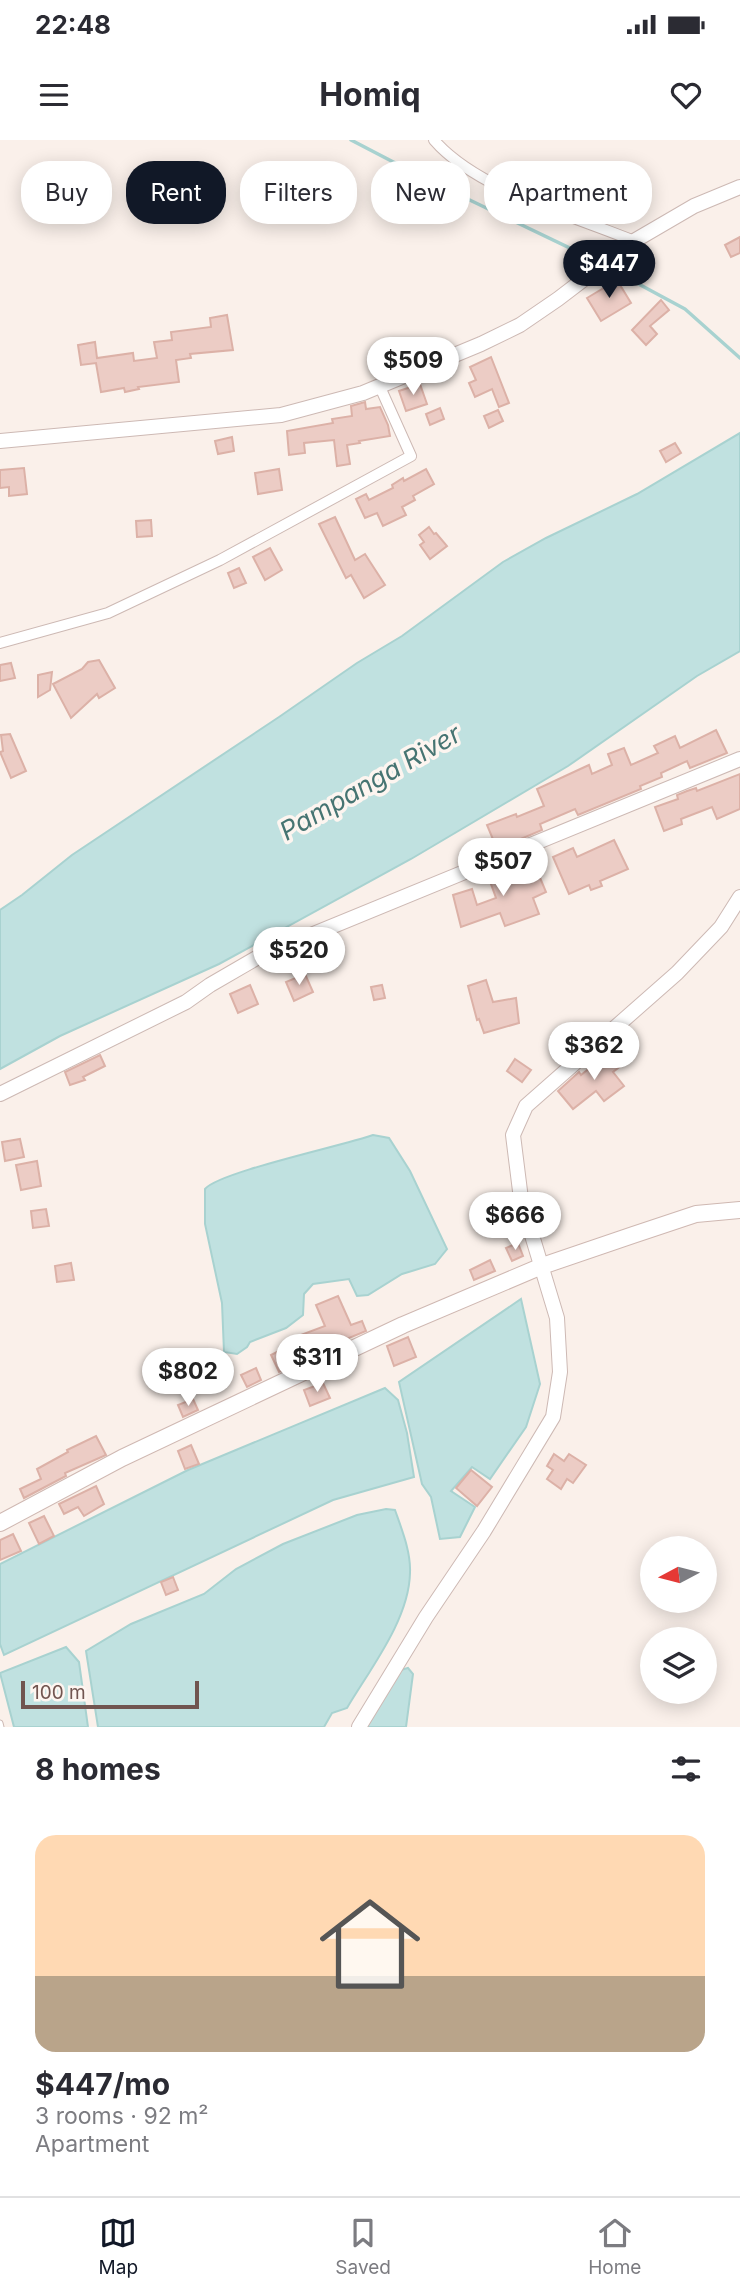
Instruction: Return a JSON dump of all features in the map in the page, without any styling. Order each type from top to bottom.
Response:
[{"type":"main road","points":[[0,1523],[122,1458],[391,1330],[542,1266],[696,1214],[740,1210]]},
{"type":"street","points":[[434,140],[444,152],[500,186],[634,241]]},
{"type":"street","points":[[0,441],[281,415],[380,387],[520,325],[634,241],[694,206],[740,187]]},
{"type":"street","points":[[0,643],[108,613],[220,560],[411,456],[380,387]]},
{"type":"street","points":[[0,1094],[186,1002],[260,956],[740,759]]},
{"type":"street","points":[[359,1727],[553,1417],[560,1372],[558,1331],[542,1266],[521,1199],[513,1135],[526,1107],[677,972],[720,927],[740,897]]},
{"type":"water","name":"Pampanga River","points":[[740,433],[740,651],[697,676],[568,766],[411,859],[219,964],[60,1036],[0,1069],[0,910],[72,855],[357,663],[402,636],[503,562],[637,494]]},
{"type":"water","points":[[373,1135],[389,1138],[410,1171],[447,1249],[435,1264],[402,1274],[368,1295],[357,1296],[349,1279],[313,1284],[304,1294],[303,1315],[286,1328],[250,1342],[237,1354],[224,1352],[222,1303],[205,1224],[205,1189],[215,1182],[256,1167]]},
{"type":"water","points":[[521,1299],[540,1384],[526,1427],[490,1479],[472,1467],[451,1491],[475,1507],[460,1537],[440,1539],[431,1497],[422,1484],[399,1382]]},
{"type":"water","points":[[385,1388],[398,1400],[414,1477],[333,1500],[4,1655],[0,1644],[0,1564],[188,1470]]},
{"type":"water","points":[[386,1509],[395,1510],[406,1541],[410,1573],[408,1591],[387,1644],[347,1708],[332,1713],[324,1727],[98,1727],[86,1651],[131,1624],[204,1594],[236,1569],[283,1544],[357,1515]]},
{"type":"water","points":[[66,1647],[79,1662],[88,1727],[14,1727],[0,1673]]},
{"type":"water","points":[[408,1668],[413,1674],[406,1727],[364,1727],[397,1671]]},
{"type":"building","points":[[740,237],[740,253],[731,257],[725,245]]},
{"type":"building","points":[[617,280],[631,303],[601,321],[587,298]]},
{"type":"building","points":[[661,300],[669,310],[650,326],[657,334],[646,345],[632,330]]},
{"type":"building","points":[[227,315],[233,350],[190,354],[191,358],[176,360],[179,382],[138,387],[139,389],[125,392],[124,388],[101,392],[96,363],[81,365],[78,345],[95,342],[97,358],[133,353],[134,361],[157,358],[154,342],[172,340],[171,332],[211,327],[210,318]]},
{"type":"building","points":[[491,357],[509,403],[499,407],[492,389],[475,397],[469,383],[476,380],[470,367]]},
{"type":"building","points":[[420,384],[427,404],[406,411],[399,391]]},
{"type":"building","points":[[365,402],[366,409],[380,407],[390,436],[347,445],[350,464],[337,466],[334,440],[304,443],[305,453],[289,455],[287,431],[333,423],[332,419],[352,416],[351,406]]},
{"type":"building","points":[[440,408],[444,419],[430,425],[426,414]]},
{"type":"building","points":[[498,410],[503,421],[489,428],[484,416]]},
{"type":"building","points":[[232,437],[234,451],[218,454],[215,441]]},
{"type":"building","points":[[675,443],[681,453],[666,462],[660,451]]},
{"type":"building","points":[[24,468],[27,494],[9,496],[9,487],[0,488],[0,470]]},
{"type":"building","points":[[279,469],[282,490],[258,494],[255,473]]},
{"type":"building","points":[[426,469],[434,484],[413,496],[415,500],[402,507],[406,515],[383,526],[377,513],[365,518],[356,499],[366,494],[369,500],[393,488],[392,485],[403,478],[404,481]]},
{"type":"building","points":[[335,517],[355,560],[365,554],[385,585],[364,598],[351,575],[346,578],[319,524]]},
{"type":"building","points":[[151,520],[152,536],[137,537],[136,521]]},
{"type":"building","points":[[429,527],[447,546],[430,559],[420,545],[424,542],[419,535]]},
{"type":"building","points":[[270,548],[282,570],[265,580],[253,557]]},
{"type":"building","points":[[239,568],[246,583],[234,588],[228,573]]},
{"type":"building","points":[[99,660],[115,688],[99,698],[97,694],[71,718],[53,684],[82,669],[88,662]]},
{"type":"building","points":[[11,663],[15,678],[0,681],[0,665]]},
{"type":"building","points":[[52,672],[50,690],[38,697],[38,675]]},
{"type":"building","points":[[716,730],[727,753],[690,768],[687,761],[661,773],[662,777],[640,786],[641,789],[578,815],[575,809],[540,824],[542,830],[497,849],[487,825],[544,806],[537,789],[589,765],[592,774],[612,765],[608,754],[624,748],[631,765],[658,753],[654,746],[675,736],[680,748]]},
{"type":"building","points":[[10,734],[26,771],[11,778],[0,752],[3,751],[1,735]]},
{"type":"building","points":[[740,774],[740,809],[717,819],[712,807],[681,819],[682,824],[664,831],[655,807],[678,799],[677,795],[687,791],[696,788],[697,791]]},
{"type":"building","points":[[614,840],[628,869],[600,881],[602,886],[591,890],[589,885],[569,894],[553,857],[573,848],[577,857]]},
{"type":"building","points":[[505,866],[509,877],[536,868],[546,892],[533,898],[539,914],[505,926],[500,913],[461,927],[453,895],[472,889],[477,905],[496,898],[487,873]]},
{"type":"building","points":[[305,974],[313,992],[294,1001],[286,982]]},
{"type":"building","points":[[486,980],[493,1002],[516,998],[519,1023],[484,1033],[479,1019],[477,1020],[468,986]]},
{"type":"building","points":[[250,985],[258,1004],[238,1013],[230,994]]},
{"type":"building","points":[[382,985],[385,998],[374,1000],[371,987]]},
{"type":"building","points":[[611,1051],[622,1065],[613,1072],[624,1086],[604,1101],[596,1091],[573,1109],[558,1091],[579,1072],[581,1075]]},
{"type":"building","points":[[100,1055],[105,1066],[83,1077],[85,1080],[70,1085],[65,1072]]},
{"type":"building","points":[[515,1059],[531,1070],[522,1082],[507,1071]]},
{"type":"building","points":[[20,1139],[24,1157],[5,1161],[2,1142]]},
{"type":"building","points":[[37,1161],[41,1186],[21,1190],[16,1165]]},
{"type":"building","points":[[46,1209],[49,1226],[33,1228],[31,1211]]},
{"type":"building","points":[[518,1243],[523,1256],[512,1261],[506,1248]]},
{"type":"building","points":[[490,1260],[495,1271],[474,1280],[470,1270]]},
{"type":"building","points":[[71,1263],[74,1280],[57,1282],[55,1266]]},
{"type":"building","points":[[338,1296],[351,1325],[362,1321],[366,1331],[327,1347],[328,1349],[279,1372],[271,1355],[287,1347],[286,1344],[299,1339],[298,1336],[325,1326],[316,1305]]},
{"type":"building","points":[[408,1337],[416,1357],[394,1366],[387,1346]]},
{"type":"building","points":[[256,1368],[261,1380],[247,1387],[241,1375]]},
{"type":"building","points":[[323,1383],[330,1398],[310,1406],[304,1390]]},
{"type":"building","points":[[193,1399],[198,1410],[183,1417],[178,1405]]},
{"type":"building","points":[[96,1436],[106,1455],[65,1473],[66,1476],[24,1498],[20,1489],[41,1479],[37,1469]]},
{"type":"building","points":[[191,1445],[199,1464],[185,1469],[178,1451]]},
{"type":"building","points":[[554,1454],[564,1461],[569,1454],[586,1465],[573,1483],[567,1479],[561,1489],[547,1479],[553,1470],[547,1466]]},
{"type":"building","points":[[471,1470],[492,1487],[477,1506],[456,1488]]},
{"type":"building","points":[[96,1486],[104,1504],[84,1516],[78,1507],[64,1514],[59,1504]]},
{"type":"building","points":[[44,1516],[54,1536],[39,1544],[29,1523]]},
{"type":"building","points":[[13,1534],[21,1551],[0,1560],[0,1540]]},
{"type":"building","points":[[173,1577],[178,1590],[166,1595],[161,1582]]},
{"type":"waterway","points":[[351,140],[601,263]]},
{"type":"waterway","points":[[607,267],[685,309],[740,358]]}]
